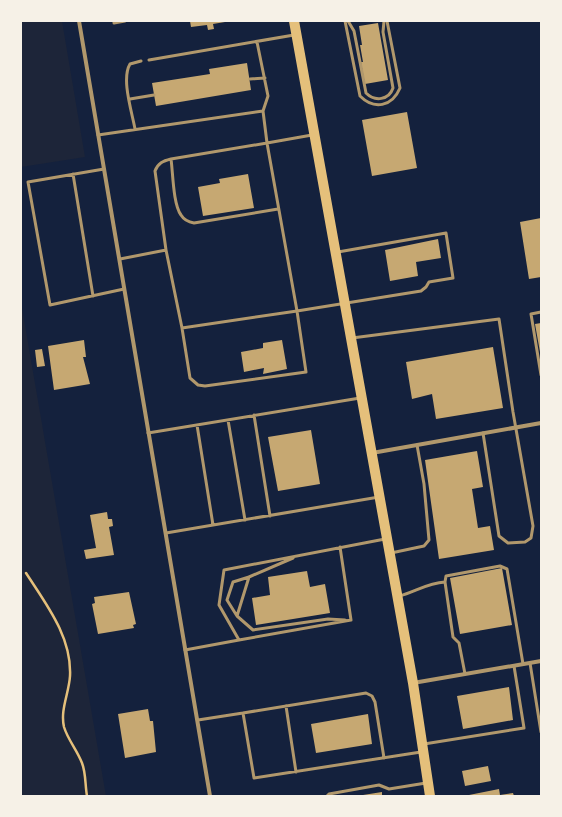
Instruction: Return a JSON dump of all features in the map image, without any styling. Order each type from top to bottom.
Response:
[{"type":"main road","points":[[294,21],[413,683],[430,796]]},
{"type":"street","points":[[79,21],[210,796]]},
{"type":"street","points":[[371,453],[541,423]]},
{"type":"street","points":[[413,683],[541,661]]},
{"type":"lane","points":[[114,21],[114,23],[125,21]]},
{"type":"lane","points":[[347,21],[354,31],[366,93],[376,99],[385,97],[394,88],[383,32],[384,21]]},
{"type":"lane","points":[[347,21],[360,96],[370,104],[376,105],[382,105],[394,99],[400,88],[387,21]]},
{"type":"lane","points":[[149,60],[296,35]]},
{"type":"lane","points":[[257,42],[268,96],[263,111],[267,143],[297,311],[306,372],[205,386],[198,385],[190,378],[182,328],[166,250],[155,171],[157,166],[163,161],[171,159],[267,143],[314,135]]},
{"type":"lane","points":[[135,129],[126,79],[126,70],[130,64],[141,61]]},
{"type":"lane","points":[[250,79],[265,78]]},
{"type":"lane","points":[[130,99],[154,95]]},
{"type":"lane","points":[[98,135],[263,111]]},
{"type":"lane","points":[[171,159],[177,207],[180,215],[186,221],[194,224],[278,209]]},
{"type":"lane","points":[[104,169],[28,182],[50,305],[124,289]]},
{"type":"lane","points":[[73,174],[93,296]]},
{"type":"lane","points":[[182,328],[421,291],[426,288],[429,282],[453,278],[446,233],[335,252]]},
{"type":"lane","points":[[120,259],[166,250]]},
{"type":"lane","points":[[541,312],[531,314],[541,375]]},
{"type":"lane","points":[[350,338],[499,319],[533,526],[531,538],[525,542],[508,543],[500,536],[483,433]]},
{"type":"lane","points":[[148,433],[361,398]]},
{"type":"lane","points":[[254,416],[270,516]]},
{"type":"lane","points":[[228,420],[245,520]]},
{"type":"lane","points":[[197,425],[213,525]]},
{"type":"lane","points":[[389,553],[424,546],[429,540],[424,484],[417,445]]},
{"type":"lane","points":[[166,533],[379,497]]},
{"type":"lane","points":[[240,640],[219,605],[224,570],[387,538]]},
{"type":"lane","points":[[340,548],[351,620]]},
{"type":"lane","points":[[300,555],[233,582],[227,600],[237,616],[253,630],[328,619],[351,620]]},
{"type":"lane","points":[[465,674],[459,643],[454,637],[445,582],[446,576],[500,566],[507,569],[523,664]]},
{"type":"lane","points":[[237,616],[249,576]]},
{"type":"lane","points":[[397,597],[416,591],[431,583],[445,582]]},
{"type":"lane","points":[[185,650],[351,620]]},
{"type":"lane","points":[[530,663],[541,732]]},
{"type":"lane","points":[[243,713],[254,778],[384,758],[422,748],[524,728],[514,666]]},
{"type":"lane","points":[[198,720],[366,693],[372,696],[375,702],[384,758]]},
{"type":"lane","points":[[286,706],[296,772]]},
{"type":"lane","points":[[327,796],[329,794],[379,785],[389,789],[428,782]]},
{"type":"path","points":[[26,573],[53,616],[66,645],[70,676],[63,717],[68,737],[84,770],[87,796]]},
{"type":"shaded area","points":[[21,21],[62,21],[85,157],[21,167]]},
{"type":"shaded area","points":[[21,302],[106,796],[21,796]]},
{"type":"building","points":[[190,21],[225,22],[213,24],[214,29],[208,30],[207,25],[191,27]]},
{"type":"building","points":[[378,23],[388,80],[365,84],[361,62],[363,62],[359,26]]},
{"type":"building","points":[[247,63],[251,90],[156,106],[152,83],[210,74],[209,69]]},
{"type":"building","points":[[407,112],[417,168],[372,176],[362,120]]},
{"type":"building","points":[[248,174],[254,208],[203,216],[198,187],[220,183],[219,179]]},
{"type":"building","points":[[541,218],[541,277],[529,279],[520,222]]},
{"type":"building","points":[[438,239],[441,258],[416,262],[418,276],[390,281],[385,250]]},
{"type":"building","points":[[541,323],[541,352],[540,352],[535,324]]},
{"type":"building","points":[[84,340],[86,357],[83,357],[90,384],[54,390],[48,346]]},
{"type":"building","points":[[282,340],[287,369],[263,374],[264,368],[244,372],[241,352],[263,348],[263,343]]},
{"type":"building","points":[[493,347],[503,408],[436,419],[432,394],[412,399],[406,362]]},
{"type":"building","points":[[42,349],[45,366],[37,367],[35,350]]},
{"type":"building","points":[[311,430],[320,484],[278,491],[268,437]]},
{"type":"building","points":[[477,451],[483,487],[472,489],[478,528],[490,526],[494,550],[439,559],[425,460]]},
{"type":"building","points":[[107,512],[108,519],[112,519],[113,526],[109,527],[114,555],[86,559],[84,550],[96,548],[90,515]]},
{"type":"building","points":[[502,568],[512,625],[460,634],[450,578]]},
{"type":"building","points":[[307,571],[310,587],[325,584],[330,613],[256,625],[252,598],[270,595],[268,577]]},
{"type":"building","points":[[129,592],[136,624],[133,625],[134,628],[98,634],[92,604],[95,603],[94,597]]},
{"type":"building","points":[[509,687],[513,720],[463,729],[457,696]]},
{"type":"building","points":[[148,709],[150,721],[153,721],[156,752],[125,758],[118,714]]},
{"type":"building","points":[[368,714],[372,744],[316,753],[311,724]]},
{"type":"building","points":[[488,766],[491,781],[465,786],[462,771]]},
{"type":"building","points":[[499,789],[500,795],[513,793],[514,796],[464,796]]},
{"type":"building","points":[[382,792],[382,796],[363,796],[363,795]]}]
